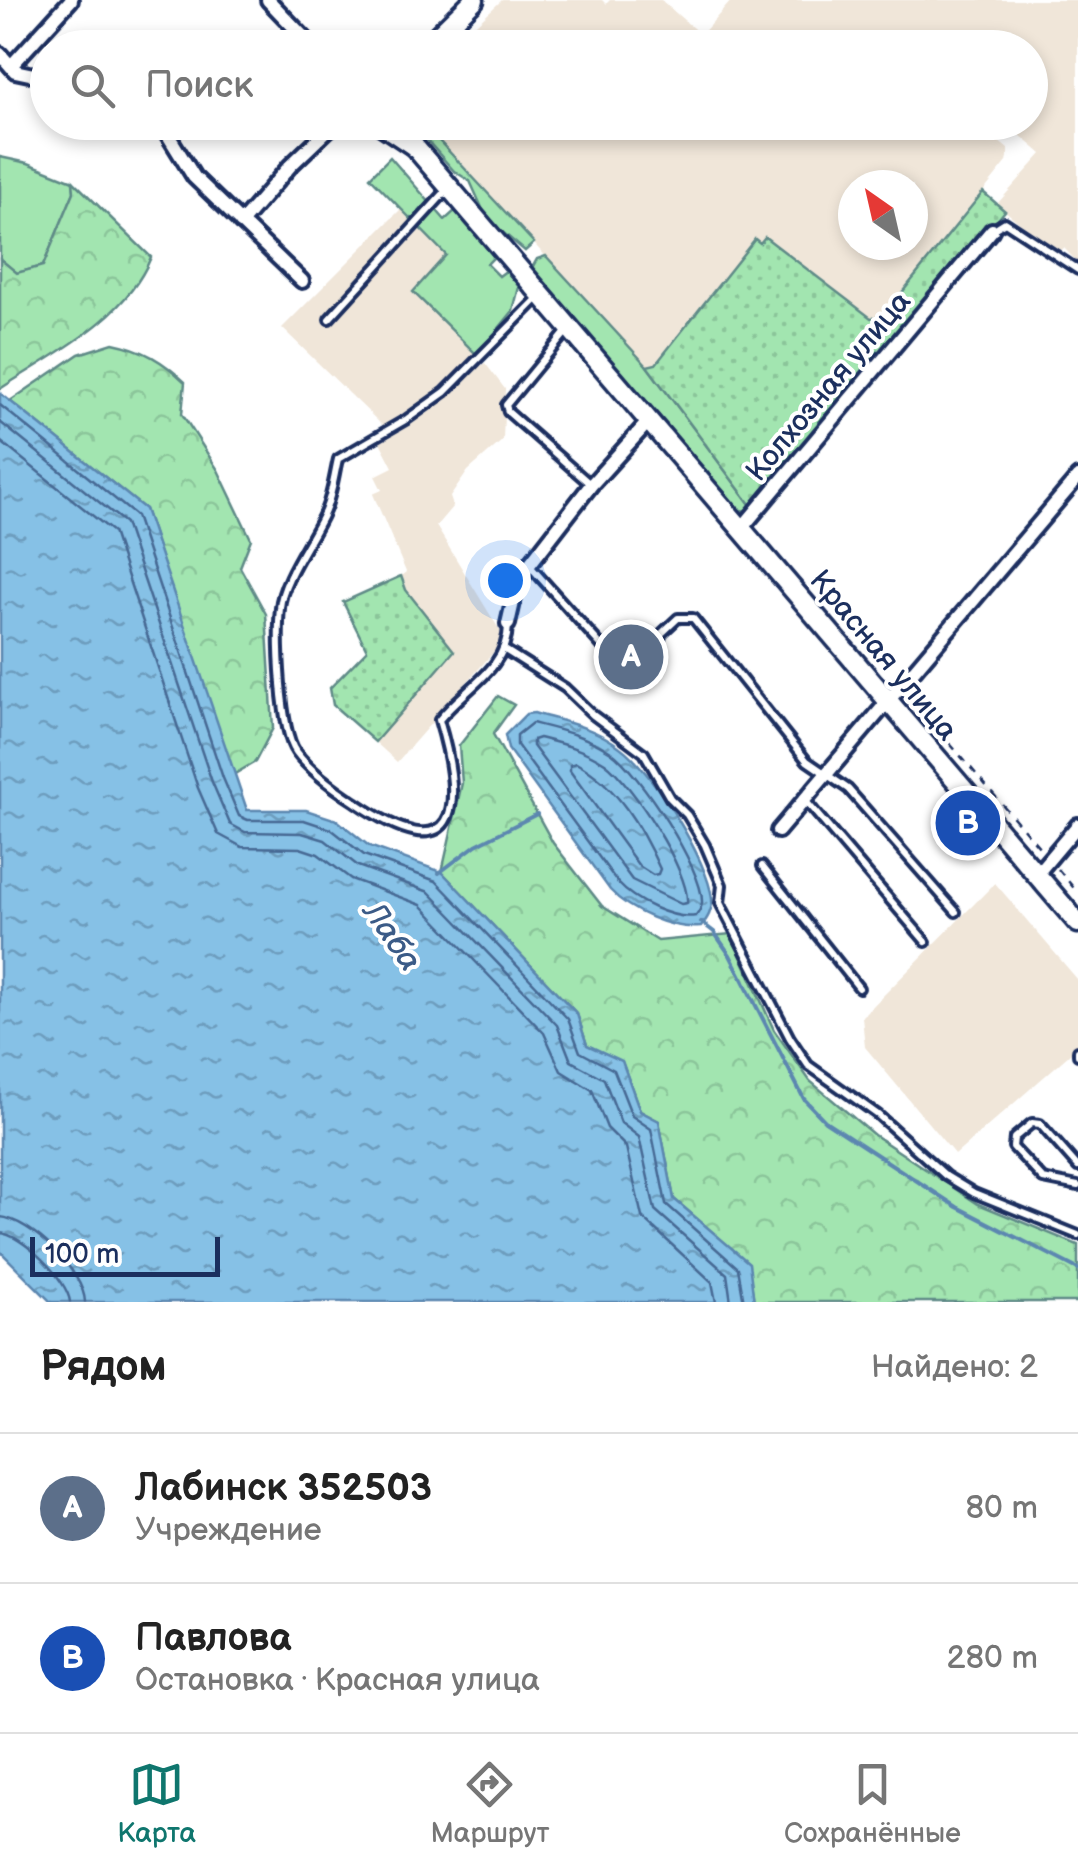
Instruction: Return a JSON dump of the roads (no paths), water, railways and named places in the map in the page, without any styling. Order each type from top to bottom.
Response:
[{"type":"street","points":[[43,30],[71,0]]},
{"type":"street","points":[[268,0],[297,30]]},
{"type":"street","points":[[441,30],[474,0]]},
{"type":"street","points":[[10,66],[30,44]]},
{"type":"street","points":[[0,54],[15,70],[30,74]]},
{"type":"street","points":[[171,140],[194,177],[302,281]]},
{"type":"street","points":[[241,222],[317,140]]},
{"type":"street","name":"Красная улица","points":[[405,140],[414,146]]},
{"type":"street","name":"Красная улица","points":[[411,140],[741,529],[894,694],[1078,923]]},
{"type":"street","name":"Колхозная улица","points":[[741,529],[992,230]]},
{"type":"street","points":[[508,624],[516,589],[529,565],[591,484],[649,421]]},
{"type":"street","points":[[778,830],[1078,477]]},
{"type":"street","points":[[1036,875],[1078,825]]},
{"type":"lane","points":[[328,319],[450,188]]},
{"type":"lane","points":[[992,230],[1006,222],[1078,270]]},
{"type":"lane","points":[[508,624],[505,650],[499,662],[453,702],[439,720],[451,773],[452,804],[446,822],[438,830],[424,834],[403,830],[376,816],[339,791],[295,750],[284,703],[280,602],[327,507],[338,459],[446,392],[541,294]]},
{"type":"lane","points":[[570,329],[506,406],[508,412],[591,484]]},
{"type":"lane","points":[[529,565],[626,673],[658,650],[661,634],[678,618],[692,618],[807,761],[848,789],[956,912]]},
{"type":"lane","points":[[505,650],[566,688],[592,715],[644,754],[670,798],[688,814],[722,885],[720,903],[790,1038],[808,1064],[878,1115],[946,1176],[974,1193],[1078,1235]]},
{"type":"lane","points":[[804,799],[926,942]]},
{"type":"lane","points":[[762,866],[859,988]]},
{"type":"lane","points":[[1078,1167],[1040,1124],[1032,1123],[1014,1138],[1013,1147],[1043,1179],[1078,1186]]},
{"type":"water","name":"Лаба","points":[[0,393],[145,509],[247,810],[306,810],[337,820],[369,846],[442,872],[577,1014],[587,1045],[622,1061],[640,1111],[659,1121],[674,1199],[749,1263],[754,1302],[51,1302],[0,1251]]},
{"type":"water","points":[[534,713],[600,735],[620,747],[647,775],[690,840],[708,882],[712,907],[701,927],[652,918],[610,890],[508,749],[505,735],[526,714]]},
{"type":"waterway","points":[[439,873],[476,845],[537,814]]},
{"type":"waterway","points":[[701,922],[714,932],[730,955],[804,1099],[825,1121],[957,1207],[1078,1269]]},
{"type":"place","name":"Лабинск 352503","points":[[631,657]]},
{"type":"place","name":"Павлова","points":[[968,823]]}]
